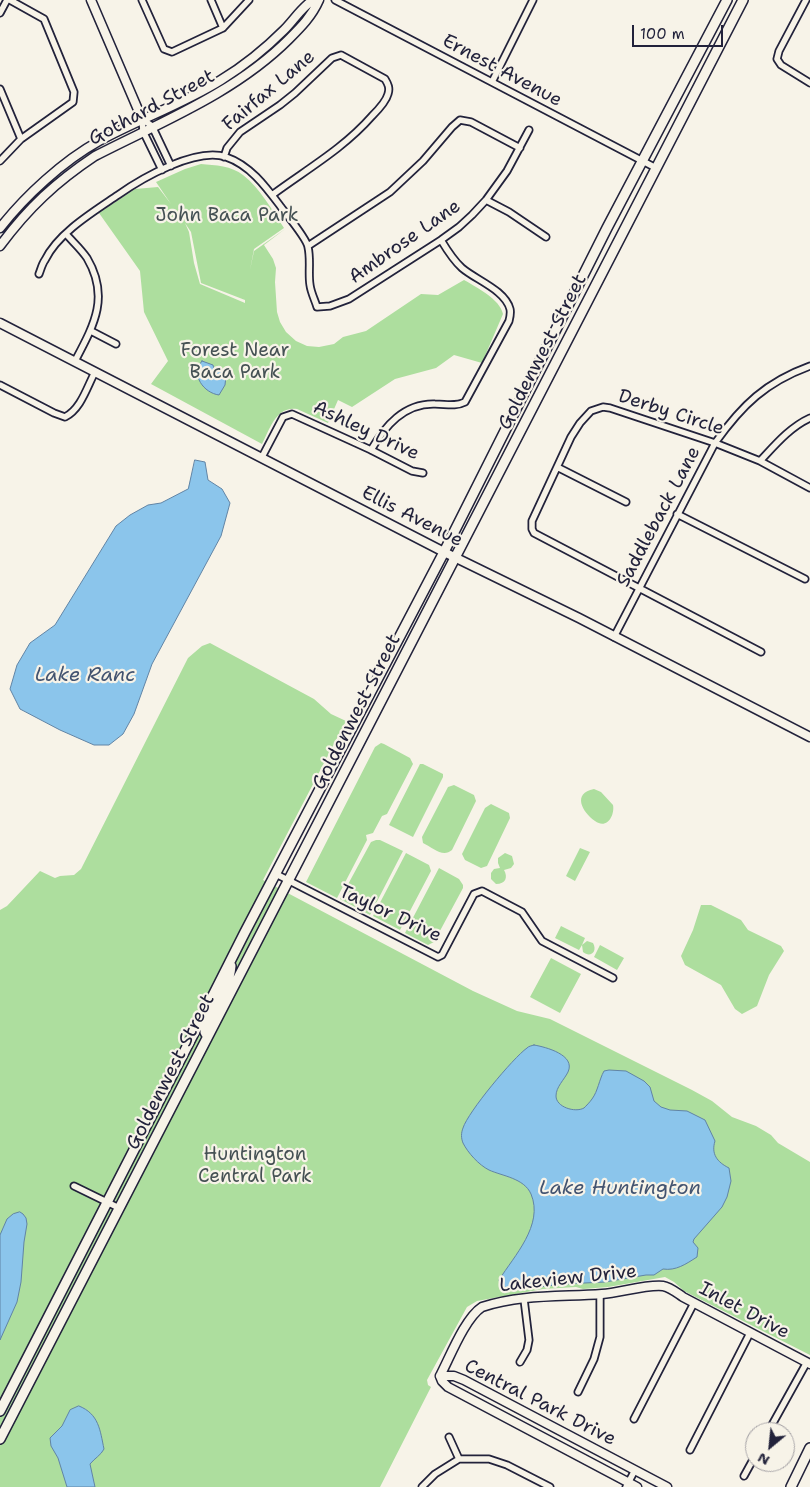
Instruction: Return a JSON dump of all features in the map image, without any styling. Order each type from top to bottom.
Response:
[{"type":"main road","name":"Goldenwest Street","points":[[0,1411],[230,962],[444,552],[607,228],[727,0]]},
{"type":"main road","name":"Goldenwest Street","points":[[0,1438],[743,0]]},
{"type":"main road","points":[[207,1037],[206,1027],[226,986],[231,967],[230,962]]},
{"type":"main road","points":[[168,1115],[174,1089],[197,1044],[198,1038],[195,1031]]},
{"type":"main road","points":[[790,1487],[810,1448]]},
{"type":"street","points":[[0,13],[9,0],[44,19],[74,92],[72,102],[21,138],[0,161]]},
{"type":"street","points":[[91,0],[142,119],[143,131],[162,170]]},
{"type":"street","points":[[142,0],[164,49],[172,52],[223,28],[249,0]]},
{"type":"street","points":[[210,0],[223,28]]},
{"type":"street","name":"Gothard Street","points":[[0,228],[19,205],[55,171],[98,142],[196,94],[242,66],[284,30],[307,4],[313,0]]},
{"type":"street","name":"Gothard Street","points":[[0,246],[35,204],[58,182],[95,156],[205,100],[248,74],[300,28],[314,11],[319,0]]},
{"type":"street","name":"Ernest Avenue","points":[[335,0],[656,168]]},
{"type":"street","points":[[492,82],[533,0]]},
{"type":"street","points":[[806,0],[779,51],[777,59],[781,65],[810,84]]},
{"type":"street","name":"Fairfax Lane","points":[[224,157],[227,148],[240,132],[280,105],[332,58],[341,55],[386,79],[389,93],[366,124],[344,144],[272,194]]},
{"type":"street","points":[[0,89],[21,138]]},
{"type":"street","points":[[142,119],[152,126],[171,166]]},
{"type":"street","points":[[40,274],[44,260],[51,250],[66,234],[92,212],[121,192],[189,158],[201,156],[224,157],[247,168],[272,194],[308,246],[396,187],[423,161],[460,120],[471,122],[520,148]]},
{"type":"street","name":"Ambrose Lane","points":[[308,246],[310,286],[317,307],[330,306],[349,299],[459,227],[486,200],[507,171],[529,130]]},
{"type":"street","points":[[486,200],[509,212],[546,237]]},
{"type":"street","points":[[66,234],[86,256],[95,274],[98,293],[98,310],[92,331],[75,361]]},
{"type":"street","points":[[371,450],[382,431],[406,411],[423,405],[454,405],[466,402],[504,331],[511,311],[501,295],[462,268],[441,240]]},
{"type":"street","name":"Ellis Avenue","points":[[0,323],[444,552],[810,736]]},
{"type":"street","points":[[92,331],[116,344]]},
{"type":"street","name":"Saddleback Lane","points":[[614,637],[677,514],[730,421],[749,401],[766,388],[810,366]]},
{"type":"street","points":[[0,385],[65,417],[72,414],[77,408],[95,372]]},
{"type":"street","name":"Derby Circle","points":[[638,588],[534,533],[532,529],[532,521],[571,437],[591,411],[603,407],[610,408],[716,443],[760,461],[810,488]]},
{"type":"street","name":"Ashley Drive","points":[[262,457],[283,417],[292,414],[412,471],[423,473]]},
{"type":"street","points":[[760,461],[783,436],[810,418]]},
{"type":"street","points":[[557,467],[626,502]]},
{"type":"street","points":[[677,514],[805,579]]},
{"type":"street","points":[[638,588],[761,652]]},
{"type":"street","name":"Taylor Drive","points":[[276,874],[438,957],[442,955],[474,894],[482,891],[522,912],[542,941],[613,978]]},
{"type":"street","points":[[74,1186],[119,1208]]},
{"type":"street","name":"Lakeview Drive","points":[[447,1362],[469,1320],[477,1310],[490,1304],[549,1296],[600,1294],[663,1286]]},
{"type":"street","name":"Inlet Drive","points":[[663,1286],[808,1363]]},
{"type":"street","points":[[578,1392],[594,1359],[600,1337],[600,1294]]},
{"type":"street","points":[[520,1362],[527,1350],[529,1340],[524,1299]]},
{"type":"street","points":[[634,1419],[694,1303]]},
{"type":"street","points":[[690,1450],[750,1333]]},
{"type":"street","points":[[440,1376],[447,1362]]},
{"type":"street","points":[[447,1362],[448,1369],[454,1376]]},
{"type":"street","points":[[774,1422],[808,1363]]},
{"type":"street","name":"Central Park Drive","points":[[637,1487],[627,1485],[448,1387],[440,1376],[454,1376],[464,1380],[667,1487]]},
{"type":"street","points":[[449,1437],[459,1459]]},
{"type":"street","points":[[422,1487],[435,1474],[459,1459],[489,1459],[507,1465],[550,1487]]},
{"type":"street","points":[[627,1485],[635,1470]]},
{"type":"street","points":[[744,1476],[746,1472]]},
{"type":"green space","name":"Forest Near Baca Park","points":[[201,164],[223,167],[239,172],[260,193],[284,228],[254,249],[250,270],[254,251],[285,229],[264,245],[273,259],[276,268],[277,312],[280,322],[286,332],[296,341],[307,346],[319,347],[334,344],[343,337],[366,331],[421,294],[438,295],[464,280],[493,298],[503,314],[482,363],[454,355],[436,368],[395,379],[352,407],[338,400],[328,423],[297,409],[284,411],[271,426],[262,444],[151,384],[168,361],[144,312],[140,271],[99,213],[135,189],[158,187],[171,204],[156,182]],"holes":[[[185,223],[191,232],[201,283],[245,300],[245,303],[200,284],[194,263],[189,232]]]},
{"type":"green space","name":"Huntington Central Park","points":[[210,643],[314,699],[331,714],[346,721],[263,880],[473,991],[517,1011],[550,1019],[692,1090],[712,1101],[732,1117],[756,1126],[771,1135],[778,1143],[810,1162],[810,1355],[684,1291],[665,1277],[608,1287],[543,1289],[477,1301],[467,1307],[427,1380],[428,1385],[431,1387],[380,1487],[0,1487],[0,910],[7,906],[40,871],[55,878],[74,875],[81,869],[188,658],[202,646]]},
{"type":"green space","points":[[381,743],[410,758],[413,764],[387,814],[382,816],[373,833],[366,835],[367,840],[337,898],[306,882],[375,747]]},
{"type":"green space","points":[[420,764],[443,774],[443,777],[413,837],[389,825]]},
{"type":"green space","points":[[454,785],[474,795],[476,801],[452,850],[442,853],[423,843],[422,837],[448,787]]},
{"type":"green space","points":[[594,789],[601,792],[613,805],[611,817],[603,824],[590,817],[581,803],[583,794]]},
{"type":"green space","points":[[491,804],[509,813],[510,818],[487,866],[481,868],[465,860],[462,854],[485,808]]},
{"type":"green space","points":[[380,840],[403,851],[370,915],[340,899],[371,842]]},
{"type":"green space","points":[[580,848],[590,852],[575,881],[566,876]]},
{"type":"green space","points":[[406,853],[429,865],[431,871],[400,930],[373,916]]},
{"type":"green space","points":[[505,853],[512,856],[514,864],[511,868],[504,870],[506,878],[504,881],[496,884],[491,879],[491,873],[494,869],[500,868],[498,858]]},
{"type":"green space","points":[[439,868],[459,879],[463,888],[434,942],[428,945],[405,933]]},
{"type":"green space","points":[[701,905],[711,905],[741,920],[748,930],[781,946],[784,951],[769,975],[757,1006],[742,1014],[735,1009],[721,985],[685,965],[681,956],[693,930]]},
{"type":"green space","points":[[561,926],[585,938],[579,950],[555,938]]},
{"type":"green space","points":[[587,941],[593,943],[595,949],[591,954],[586,954],[583,952],[582,945]]},
{"type":"green space","points":[[600,945],[624,958],[617,970],[594,957]]},
{"type":"green space","points":[[551,958],[581,974],[560,1013],[530,997]]},
{"type":"water","points":[[202,361],[213,365],[214,369],[226,376],[225,385],[219,395],[208,391],[200,382],[197,372]]},
{"type":"water","name":"Lake Ranc","points":[[195,460],[205,462],[208,480],[222,489],[230,503],[221,536],[152,664],[134,714],[123,734],[109,745],[94,745],[20,709],[10,689],[17,665],[30,643],[55,625],[116,526],[130,515],[148,505],[161,503],[188,489]]},
{"type":"water","name":"Lake Huntington","points":[[534,1045],[558,1053],[568,1061],[568,1072],[556,1093],[557,1100],[562,1106],[576,1110],[584,1108],[594,1096],[604,1071],[626,1071],[644,1081],[650,1087],[654,1101],[661,1107],[670,1110],[687,1111],[705,1120],[715,1141],[714,1150],[716,1157],[729,1168],[731,1181],[722,1207],[694,1239],[693,1242],[698,1248],[697,1257],[681,1266],[663,1269],[654,1275],[605,1282],[564,1284],[514,1290],[501,1286],[499,1280],[526,1240],[531,1229],[534,1206],[531,1194],[523,1184],[489,1170],[478,1162],[465,1147],[462,1141],[462,1134],[463,1128],[473,1110],[492,1086],[520,1054]]},
{"type":"water","points":[[20,1212],[26,1218],[27,1224],[21,1282],[17,1302],[0,1340],[0,1235],[7,1219],[13,1214]]},
{"type":"water","points":[[79,1406],[91,1413],[98,1423],[104,1449],[90,1464],[95,1487],[67,1487],[58,1458],[51,1446],[50,1438],[62,1426],[70,1410]]},
{"type":"park label","name":"John Baca Park","points":[[227,216]]}]
